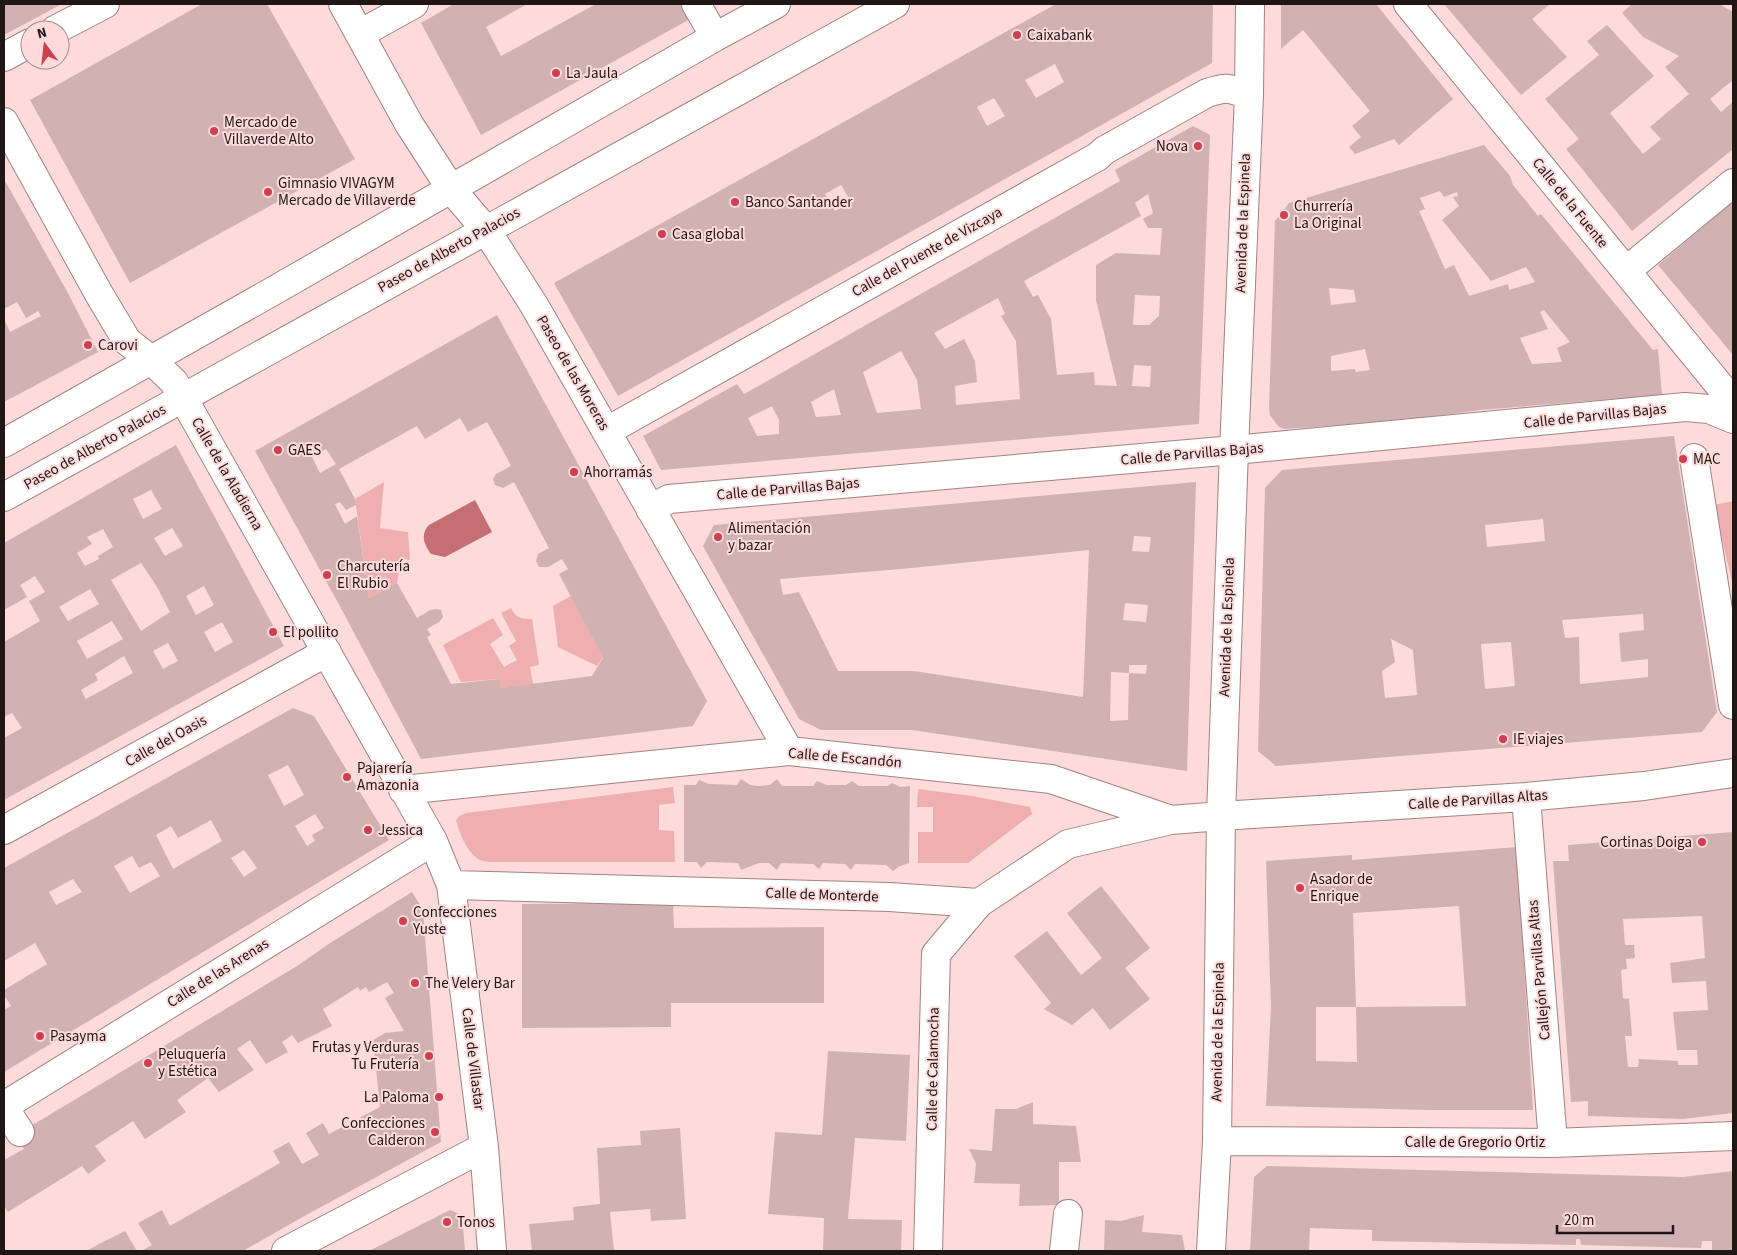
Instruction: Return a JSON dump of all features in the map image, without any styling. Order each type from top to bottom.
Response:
[{"type":"street","points":[[70,22],[105,4]]},
{"type":"street","name":"Paseo de las Moreras","points":[[343,4],[409,124],[452,189],[486,230],[534,305],[789,751]]},
{"type":"street","points":[[360,34],[414,4]]},
{"type":"street","points":[[696,4],[716,37]]},
{"type":"street","points":[[4,443],[776,4]]},
{"type":"street","name":"Paseo de Alberto Palacios","points":[[4,497],[895,4]]},
{"type":"street","name":"Avenida de la Espinela","points":[[1211,1251],[1217,1141],[1221,816],[1249,95],[1250,4]]},
{"type":"street","name":"Calle de la Fuente","points":[[1408,4],[1733,402]]},
{"type":"street","points":[[4,56],[20,48]]},
{"type":"street","name":"Calle del Puente de Vizcaya","points":[[607,431],[1208,93],[1223,87],[1249,95]]},
{"type":"street","name":"Calle de la Aladierna","points":[[4,122],[99,294],[127,340],[174,382],[433,841]]},
{"type":"street","points":[[1626,271],[1733,183]]},
{"type":"street","name":"Calle de Parvillas Bajas","points":[[650,510],[669,499],[1234,450],[1684,407],[1709,409],[1733,419]]},
{"type":"street","points":[[1694,458],[1733,705]]},
{"type":"street","name":"Calle del Oasis","points":[[4,830],[327,652]]},
{"type":"street","name":"Calle de Escandón","points":[[403,790],[789,751],[1051,779],[1171,820],[1221,816]]},
{"type":"street","name":"Calle de Parvillas Altas","points":[[1221,816],[1526,797],[1644,786],[1733,772]]},
{"type":"street","name":"Callejón Parvillas Altas","points":[[1526,797],[1553,1142]]},
{"type":"street","points":[[980,903],[1068,844],[1171,820]]},
{"type":"street","name":"Calle de Villastar","points":[[433,841],[451,885],[484,1147],[492,1251]]},
{"type":"street","name":"Calle de las Arenas","points":[[4,1106],[433,841]]},
{"type":"street","name":"Calle de Monterde","points":[[451,885],[889,897],[980,903]]},
{"type":"street","name":"Calle de Calamocha","points":[[928,1251],[936,954],[980,903]]},
{"type":"street","points":[[4,1106],[20,1132]]},
{"type":"street","name":"Calle de Gregorio Ortiz","points":[[1217,1141],[1553,1142],[1733,1136]]},
{"type":"street","points":[[286,1251],[484,1147]]},
{"type":"street","points":[[1064,1251],[1068,1214]]},
{"type":"shaded area","points":[[384,482],[380,528],[408,532],[410,560],[401,558],[397,583],[369,598],[355,499]]},
{"type":"shaded area","points":[[475,500],[492,532],[445,557],[431,554],[424,540],[426,528]]},
{"type":"shaded area","points":[[1733,501],[1733,586],[1714,505]]},
{"type":"shaded area","points":[[571,596],[603,658],[597,666],[558,647],[553,606]]},
{"type":"shaded area","points":[[511,608],[519,617],[532,619],[539,665],[530,667],[533,684],[501,688],[498,679],[461,682],[443,645],[493,618],[503,635],[490,644],[504,667],[517,660],[509,646],[516,641],[501,613]]},
{"type":"shaded area","points":[[673,787],[675,803],[659,805],[659,830],[674,831],[675,862],[484,861],[474,856],[467,846],[461,836],[456,820],[459,816],[466,813]]},
{"type":"shaded area","points":[[918,789],[972,796],[1030,807],[1032,814],[968,863],[918,863],[918,832],[933,832],[933,807],[917,807]]},
{"type":"building","points":[[4,4],[62,4],[32,20],[20,20],[20,26],[4,35]]},
{"type":"building","name":"Mercado de Villaverde Alto","points":[[202,4],[267,4],[355,159],[130,283],[30,100]]},
{"type":"building","points":[[454,4],[527,4],[486,27],[501,56],[596,4],[684,4],[692,18],[481,135],[421,23]]},
{"type":"building","points":[[1056,4],[1213,4],[1212,63],[618,396],[554,283]],"holes":[[[1055,64],[1064,82],[1036,98],[1025,80]],[[994,98],[1005,116],[987,126],[977,107]],[[841,185],[851,202],[835,211],[825,194]]]},
{"type":"building","points":[[1281,4],[1376,4],[1453,99],[1399,145],[1394,139],[1355,154],[1349,147],[1361,137],[1352,126],[1370,111],[1303,30],[1281,49]]},
{"type":"building","points":[[1444,4],[1550,4],[1532,19],[1567,57],[1521,95]]},
{"type":"building","points":[[1632,4],[1719,4],[1733,12],[1733,80],[1710,99],[1721,112],[1733,102],[1733,149],[1632,231],[1566,149],[1579,139],[1545,99],[1599,55],[1587,41],[1607,25],[1654,76],[1610,113],[1643,154],[1661,139],[1650,127],[1689,94],[1665,67],[1679,56],[1643,37],[1622,13]]},
{"type":"building","points":[[1193,126],[1210,135],[1199,424],[661,470],[643,436],[737,384],[744,394],[776,376],[1120,181],[1115,170]],"holes":[[[1148,194],[1153,213],[1143,219],[1148,228],[1162,228],[1160,255],[1116,253],[1096,265],[1096,300],[1117,386],[1095,385],[1094,372],[1057,375],[1051,319],[1038,295],[1033,297],[1024,281],[1141,216],[1135,203]],[[1135,295],[1160,296],[1159,316],[1149,325],[1133,325]],[[998,298],[1005,314],[1001,316],[1016,341],[1020,399],[956,405],[955,386],[977,382],[975,361],[964,339],[945,349],[934,333]],[[901,351],[917,380],[921,409],[877,413],[863,372]],[[1134,365],[1151,366],[1150,387],[1132,386]],[[834,389],[841,415],[816,417],[811,402]],[[772,406],[779,420],[779,434],[757,436],[748,418]]]},
{"type":"building","points":[[1484,145],[1510,176],[1513,185],[1538,216],[1541,214],[1653,350],[1658,349],[1662,395],[1480,410],[1329,426],[1284,429],[1278,426],[1270,415],[1269,409],[1275,221],[1289,203]],"holes":[[[1440,191],[1444,197],[1457,192],[1458,196],[1453,197],[1459,206],[1442,220],[1491,281],[1526,267],[1535,282],[1509,290],[1508,284],[1469,296],[1454,265],[1445,269],[1419,211],[1425,209],[1420,198]],[[1329,288],[1354,290],[1356,302],[1331,305]],[[1544,310],[1570,342],[1557,348],[1562,362],[1532,364],[1520,338],[1548,329],[1540,312]],[[1365,349],[1370,370],[1356,372],[1355,369],[1331,371],[1331,356]]]},
{"type":"building","points":[[4,179],[69,295],[98,352],[4,402],[4,319],[10,332],[41,316],[38,311],[26,318],[17,302],[4,309]]},
{"type":"building","points":[[1733,202],[1733,355],[1658,265]]},
{"type":"building","points":[[497,315],[707,701],[693,726],[421,759],[255,451]],"holes":[[[460,418],[468,432],[487,422],[506,456],[511,466],[496,474],[493,479],[495,485],[503,488],[514,482],[549,548],[538,554],[536,561],[539,567],[548,567],[562,559],[568,569],[559,574],[603,658],[592,676],[501,688],[499,679],[451,684],[427,637],[431,635],[427,629],[439,622],[443,617],[441,610],[430,610],[417,618],[397,583],[369,598],[357,516],[345,524],[335,504],[340,502],[346,510],[356,505],[355,499],[339,469],[417,426],[425,439]],[[326,449],[336,464],[320,473],[312,457]]]},
{"type":"building","points":[[1674,436],[1717,712],[1702,732],[1276,766],[1258,751],[1265,488],[1282,470]],"holes":[[[1543,519],[1545,541],[1487,547],[1485,525]],[[1643,614],[1644,630],[1619,633],[1621,662],[1648,659],[1648,677],[1580,684],[1579,637],[1565,638],[1562,620]],[[1391,639],[1413,650],[1417,695],[1385,698],[1382,671],[1395,662]],[[1511,642],[1515,686],[1485,689],[1481,644]]]},
{"type":"building","points":[[176,445],[284,646],[4,800],[4,738],[22,728],[12,713],[4,717],[4,642],[40,621],[29,601],[45,592],[35,576],[20,585],[27,597],[4,610],[4,543]],"holes":[[[151,490],[162,509],[143,519],[133,499]],[[172,528],[183,546],[165,556],[154,538]],[[103,529],[113,547],[98,556],[99,559],[85,566],[77,553],[92,544],[87,537]],[[141,563],[157,587],[170,612],[141,631],[111,580]],[[204,586],[214,605],[196,615],[186,596]],[[90,589],[99,604],[68,621],[59,607]],[[112,621],[123,639],[87,659],[77,641]],[[222,622],[233,642],[215,652],[204,632]],[[168,643],[178,661],[163,669],[153,651]],[[124,656],[133,673],[86,699],[81,690],[98,680],[95,674]]]},
{"type":"building","points":[[1196,482],[1187,771],[912,730],[821,730],[799,719],[703,546],[714,525]],"holes":[[[1134,536],[1151,537],[1149,552],[1132,551]],[[1089,550],[1083,697],[914,671],[838,671],[799,592],[783,595],[780,579]],[[1125,603],[1148,605],[1146,622],[1123,620]],[[1129,665],[1147,665],[1146,674],[1129,673]],[[1111,672],[1129,673],[1128,720],[1110,721]]]},
{"type":"building","points":[[293,708],[314,716],[389,840],[4,1072],[4,1010],[11,1006],[4,995],[4,990],[47,964],[35,943],[4,961],[4,868]],"holes":[[[288,765],[304,795],[284,806],[268,775]],[[315,814],[324,828],[312,835],[315,841],[307,846],[295,826]],[[211,820],[222,841],[173,869],[156,835],[171,826],[178,838]],[[244,850],[257,868],[244,877],[231,858]],[[132,856],[139,868],[151,862],[160,876],[130,893],[114,866]],[[73,879],[82,892],[56,905],[49,892]]]},
{"type":"building","points":[[741,779],[750,785],[758,786],[770,785],[777,779],[782,786],[813,786],[817,781],[827,785],[846,785],[852,781],[859,786],[888,786],[892,783],[901,787],[910,786],[909,863],[893,871],[886,865],[855,864],[851,870],[845,864],[823,863],[819,869],[813,864],[781,863],[777,870],[769,863],[759,863],[741,870],[738,863],[707,862],[701,868],[697,862],[684,862],[684,785],[696,785],[699,780],[709,784],[737,785]]},
{"type":"building","points":[[1733,832],[1733,1113],[1683,1119],[1588,1116],[1588,1101],[1571,1102],[1553,861],[1569,861],[1568,845]],"holes":[[[1702,916],[1705,958],[1670,963],[1672,983],[1706,981],[1708,1010],[1673,1012],[1677,1050],[1697,1050],[1698,1065],[1678,1065],[1678,1061],[1639,1059],[1638,1067],[1628,1067],[1625,1036],[1632,1036],[1629,999],[1623,998],[1621,970],[1627,969],[1626,959],[1635,958],[1634,945],[1625,945],[1623,919]]]},
{"type":"building","points":[[1517,847],[1533,1110],[1429,1110],[1266,1106],[1271,1006],[1266,861],[1352,855],[1352,860]],"holes":[[[1459,906],[1466,1006],[1356,1007],[1353,913]],[[1316,1007],[1356,1007],[1357,1062],[1316,1061]]]},
{"type":"building","points":[[1101,886],[1150,948],[1125,968],[1150,999],[1110,1030],[1093,1008],[1072,1025],[1044,1009],[1051,1003],[1014,956],[1047,931],[1081,975],[1102,958],[1067,913]]},
{"type":"building","points":[[412,892],[423,910],[441,1142],[243,1251],[141,1251],[152,1245],[138,1223],[162,1210],[170,1226],[280,1163],[273,1151],[289,1142],[302,1164],[319,1155],[306,1133],[323,1123],[329,1134],[380,1107],[373,1040],[385,1033],[404,1031],[385,998],[394,993],[387,982],[369,992],[366,987],[360,991],[358,987],[323,1009],[332,1026],[298,1043],[292,1035],[282,1042],[288,1052],[266,1064],[250,1040],[237,1049],[254,1070],[219,1092],[208,1078],[177,1100],[186,1112],[145,1139],[133,1121],[95,1146],[106,1161],[88,1174],[82,1166],[8,1212],[4,1206],[4,1160],[24,1149],[16,1135],[297,966]]},
{"type":"building","points":[[673,903],[674,928],[824,927],[824,1003],[671,1003],[671,1027],[522,1028],[522,904]]},
{"type":"building","points":[[828,1051],[910,1055],[906,1141],[855,1138],[848,1219],[902,1220],[901,1251],[823,1251],[824,1218],[768,1214],[775,1132],[822,1135]]},
{"type":"building","points":[[1033,1102],[1033,1124],[1076,1126],[1081,1162],[1059,1162],[1059,1205],[1019,1206],[1020,1184],[974,1183],[976,1164],[969,1149],[992,1151],[995,1109],[1016,1109]]},
{"type":"building","points":[[680,1128],[686,1219],[651,1221],[650,1209],[610,1212],[614,1251],[532,1251],[529,1224],[574,1220],[573,1207],[600,1204],[597,1148],[641,1145],[640,1131]]},
{"type":"building","points":[[1267,1166],[1683,1177],[1733,1171],[1733,1251],[1712,1251],[1712,1241],[1702,1241],[1701,1248],[1581,1245],[1580,1239],[1576,1239],[1576,1245],[1372,1241],[1372,1230],[1310,1228],[1309,1251],[1250,1251],[1254,1177]]},
{"type":"building","points":[[450,1210],[462,1215],[465,1251],[369,1251]]},
{"type":"building","points":[[1144,1215],[1142,1232],[1182,1235],[1185,1251],[1104,1251],[1105,1220],[1121,1221]]},
{"type":"building","points":[[125,1231],[137,1251],[86,1251],[103,1242]]},
{"type":"place","name":"Caixabank","points":[[1017,35]]},
{"type":"place","name":"La Jaula","points":[[556,73]]},
{"type":"place","name":"Mercado de Villaverde Alto","points":[[214,131]]},
{"type":"place","name":"Nova","points":[[1198,146]]},
{"type":"place","name":"Gimnasio VIVAGYM Mercado de Villaverde","points":[[268,192]]},
{"type":"place","name":"Banco Santander","points":[[735,202]]},
{"type":"place","name":"Churrería La Original","points":[[1284,215]]},
{"type":"place","name":"Casa global","points":[[662,234]]},
{"type":"place","name":"Carovi","points":[[88,345]]},
{"type":"place","name":"GAES","points":[[278,450]]},
{"type":"place","name":"MAC","points":[[1683,459]]},
{"type":"place","name":"Ahorramás","points":[[574,472]]},
{"type":"place","name":"Alimentación y bazar","points":[[718,537]]},
{"type":"place","name":"Charcutería El Rubio","points":[[327,575]]},
{"type":"place","name":"El pollito","points":[[273,632]]},
{"type":"place","name":"IE viajes","points":[[1503,739]]},
{"type":"place","name":"Pajarería Amazonia","points":[[347,777]]},
{"type":"place","name":"Jessica","points":[[368,830]]},
{"type":"place","name":"Cortinas Doiga","points":[[1702,842]]},
{"type":"place","name":"Asador de Enrique","points":[[1300,888]]},
{"type":"place","name":"Confecciones Yuste","points":[[403,921]]},
{"type":"place","name":"The Velery Bar","points":[[415,983]]},
{"type":"place","name":"Pasayma","points":[[40,1036]]},
{"type":"place","name":"Frutas y Verduras Tu Frutería","points":[[429,1056]]},
{"type":"place","name":"Peluquería y Estética","points":[[148,1063]]},
{"type":"place","name":"La Paloma","points":[[439,1097]]},
{"type":"place","name":"Confecciones Calderon","points":[[435,1132]]},
{"type":"place","name":"Tonos","points":[[447,1222]]}]
